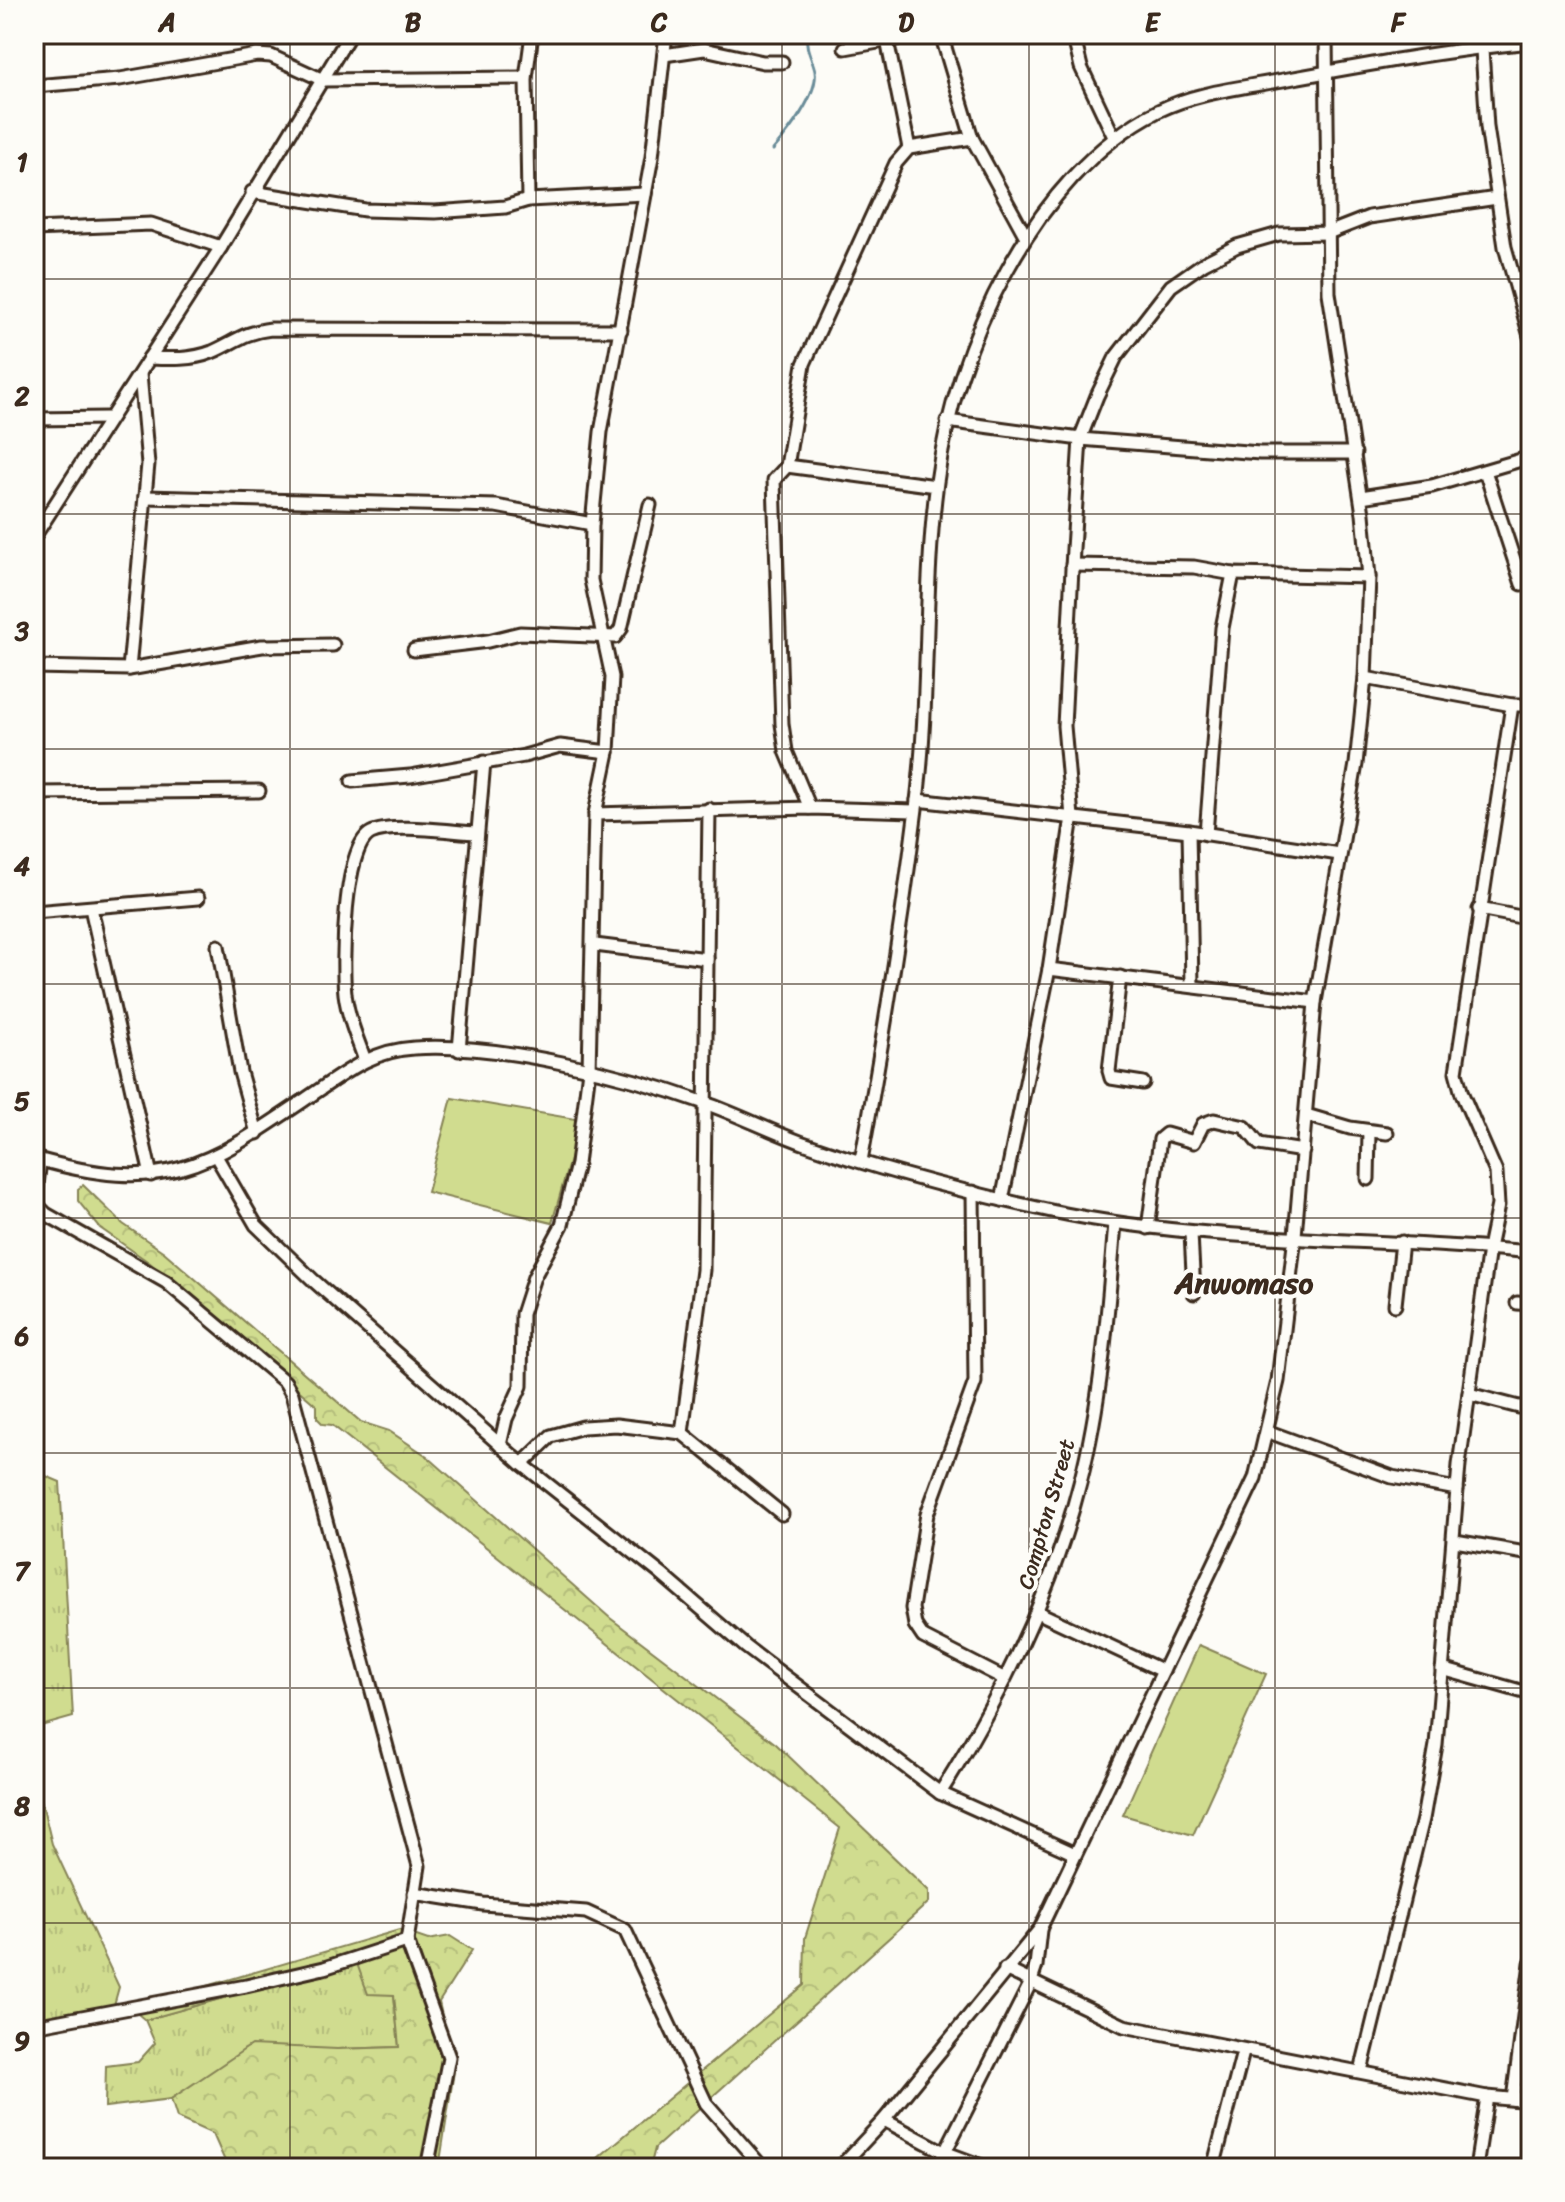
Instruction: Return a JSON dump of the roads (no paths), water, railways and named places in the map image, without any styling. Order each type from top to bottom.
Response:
[{"type":"street","points":[[34,537],[221,247],[350,34]]},
{"type":"street","points":[[528,200],[526,78],[532,34]]},
{"type":"street","points":[[500,1445],[506,1419],[521,1386],[522,1314],[534,1277],[562,1225],[577,1164],[589,1070],[595,945],[595,814],[608,752],[612,677],[591,580],[592,524],[601,432],[645,194],[666,34]]},
{"type":"street","points":[[845,48],[923,34]]},
{"type":"street","points":[[941,34],[972,138],[1025,235]]},
{"type":"street","points":[[1073,34],[1081,67],[1114,137]]},
{"type":"street","points":[[839,2168],[884,2120],[1040,1929],[1255,1478],[1269,1432],[1295,1236],[1315,1002],[1356,764],[1365,678],[1369,577],[1355,453],[1329,293],[1326,34]]},
{"type":"street","points":[[887,40],[909,148]]},
{"type":"street","points":[[1482,40],[1487,127],[1505,247],[1531,340]]},
{"type":"street","points":[[861,1161],[888,1015],[916,805],[936,486],[947,421],[994,298],[1025,235],[1067,182],[1114,137],[1160,110],[1201,95],[1482,40],[1531,42]]},
{"type":"street","points":[[664,55],[704,49],[763,62],[782,62]]},
{"type":"street","points":[[34,86],[120,79],[257,55],[271,56],[323,80],[526,78]]},
{"type":"street","points":[[810,808],[786,751],[782,724],[773,490],[779,472],[787,466],[804,364],[896,163],[909,148],[972,138]]},
{"type":"street","points":[[252,192],[365,210],[449,211],[505,207],[528,200],[645,194]]},
{"type":"street","points":[[1002,1200],[1049,969],[1072,817],[1064,726],[1080,439],[1116,357],[1171,286],[1204,263],[1237,246],[1279,234],[1328,233],[1369,217],[1497,198]]},
{"type":"street","points":[[34,229],[151,224],[221,247]]},
{"type":"street","points":[[149,358],[193,357],[213,351],[250,331],[271,329],[621,330]]},
{"type":"street","points":[[129,669],[145,497],[147,429],[140,374]]},
{"type":"street","points":[[34,419],[108,418]]},
{"type":"street","points":[[947,421],[1080,439],[1260,453],[1355,453]]},
{"type":"street","points":[[1361,497],[1397,494],[1531,457]]},
{"type":"street","points":[[787,466],[936,486]]},
{"type":"street","points":[[1485,471],[1522,584]]},
{"type":"street","points":[[145,497],[496,506],[592,524]]},
{"type":"street","points":[[414,650],[478,643],[520,633],[615,637],[621,629],[650,505]]},
{"type":"street","points":[[1072,565],[1194,567],[1233,574],[1369,577]]},
{"type":"street","points":[[1206,834],[1222,628],[1233,574]]},
{"type":"street","points":[[34,667],[129,669],[262,646],[333,645]]},
{"type":"street","points":[[1365,678],[1512,705],[1531,705]]},
{"type":"street","points":[[1361,2071],[1423,1819],[1436,1745],[1457,1489],[1489,1248],[1498,1205],[1498,1181],[1456,1072],[1512,705]]},
{"type":"street","points":[[352,781],[410,776],[560,746],[608,752]]},
{"type":"street","points":[[459,1050],[484,762]]},
{"type":"street","points":[[34,793],[259,791]]},
{"type":"street","points":[[595,814],[916,805],[1072,817],[1339,854]]},
{"type":"street","points":[[682,1433],[703,1270],[709,809]]},
{"type":"street","points":[[365,1060],[346,997],[344,963],[351,884],[362,841],[371,833],[386,830],[477,833]]},
{"type":"street","points":[[1189,831],[1192,985]]},
{"type":"street","points":[[34,912],[198,898]]},
{"type":"street","points":[[91,908],[151,1175]]},
{"type":"street","points":[[1479,909],[1531,919]]},
{"type":"street","points":[[595,945],[707,959]]},
{"type":"street","points":[[218,946],[240,1072],[257,1133]]},
{"type":"street","points":[[1049,969],[1315,1002]]},
{"type":"street","points":[[1120,977],[1109,1071],[1111,1078],[1143,1083]]},
{"type":"street","points":[[427,2168],[449,2057],[407,1941],[419,1866],[292,1394],[285,1382],[166,1282],[46,1214],[35,1203],[37,1159],[118,1176],[177,1172],[216,1156],[257,1133],[365,1060],[416,1048],[459,1050],[589,1070],[703,1102],[807,1145],[861,1161],[1002,1200],[1115,1223],[1191,1233],[1295,1236],[1531,1252]]},
{"type":"street","points":[[1306,1115],[1369,1132],[1387,1133]]},
{"type":"street","points":[[1148,1228],[1160,1139],[1166,1134],[1194,1142],[1203,1124],[1214,1120],[1245,1127],[1259,1144],[1303,1151]]},
{"type":"street","points":[[1368,1179],[1369,1132]]},
{"type":"street","points":[[216,1156],[256,1225],[277,1247],[522,1464],[661,1574],[746,1647],[940,1793],[1075,1854]]},
{"type":"street","points":[[973,1192],[975,1382],[927,1514],[912,1608],[915,1625],[923,1637],[1003,1678]]},
{"type":"street","name":"Compton Street","points":[[940,1793],[975,1737],[1037,1612],[1080,1484],[1107,1323],[1115,1223]]},
{"type":"street","points":[[1191,1233],[1194,1293]]},
{"type":"street","points":[[1395,1305],[1402,1242]]},
{"type":"street","points":[[1517,1303],[1531,1304]]},
{"type":"street","points":[[1469,1394],[1519,1407],[1531,1406]]},
{"type":"street","points":[[522,1464],[551,1436],[583,1427],[616,1425],[682,1433],[782,1514]]},
{"type":"street","points":[[1269,1432],[1392,1477],[1457,1489]]},
{"type":"street","points":[[1455,1541],[1531,1554]]},
{"type":"street","points":[[1037,1612],[1163,1671]]},
{"type":"street","points":[[1442,1669],[1531,1694]]},
{"type":"street","points":[[414,1893],[483,1904],[586,1912],[625,1930],[706,2103],[763,2168]]},
{"type":"street","points":[[937,2168],[1030,1984],[1036,1966],[1040,1929]]},
{"type":"street","points":[[34,2026],[246,1986],[324,1968],[407,1941]]},
{"type":"street","points":[[1513,2099],[1531,1963]]},
{"type":"street","points":[[1005,1969],[1030,1984],[1124,2026],[1243,2052],[1361,2071],[1487,2097],[1531,2101]]},
{"type":"street","points":[[1213,2168],[1243,2052]]},
{"type":"street","points":[[1476,2168],[1487,2097]]},
{"type":"street","points":[[884,2120],[944,2152],[987,2168]]},
{"type":"waterway","points":[[773,150],[801,113],[812,91],[815,71],[807,34]]},
{"type":"district","name":"Anwomaso","points":[[1244,1283]]}]
